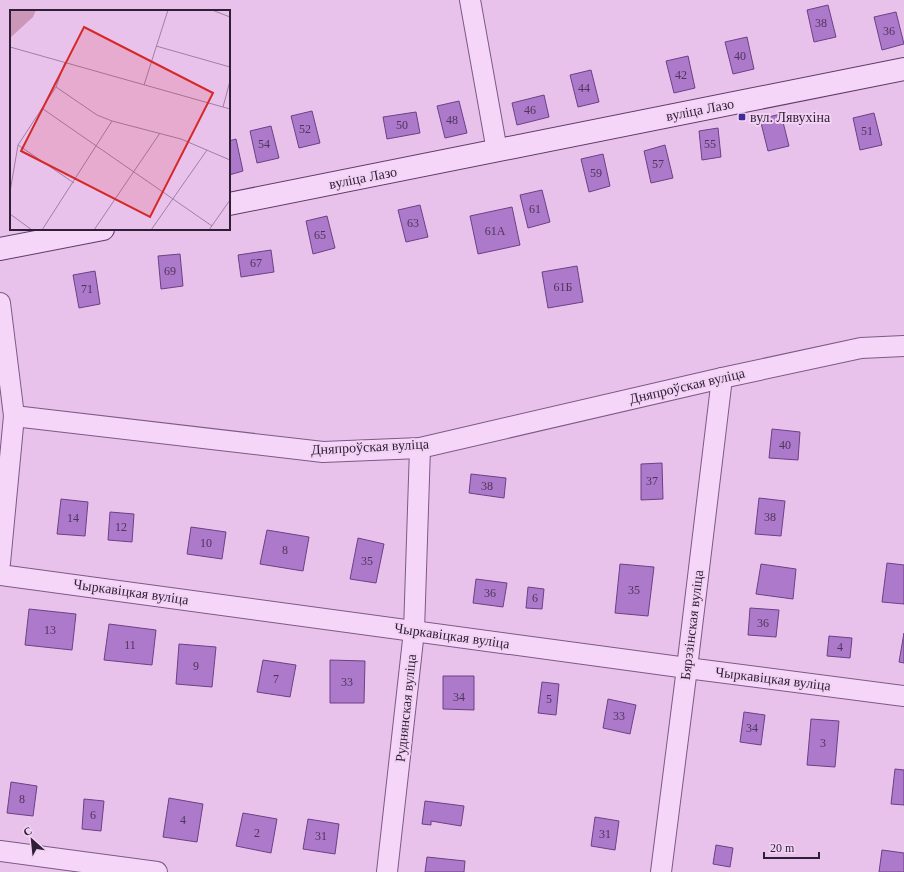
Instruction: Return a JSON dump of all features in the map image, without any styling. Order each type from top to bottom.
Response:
[{"type":"main road","name":"вуліца Лазо","points":[[230,204],[497,152],[904,69]]},
{"type":"main road","points":[[0,249],[97,230]]},
{"type":"street","points":[[470,0],[497,152]]},
{"type":"street","points":[[0,303],[14,416],[0,563]]},
{"type":"street","name":"Дняпроўская вуліца","points":[[14,416],[323,452],[420,448],[722,378],[860,348],[904,346]]},
{"type":"street","name":"Бярэзінская вуліца","points":[[661,872],[722,378]]},
{"type":"street","name":"Руднянская вуліца","points":[[387,872],[414,630],[420,448]]},
{"type":"street","name":"Чыркавіцкая вуліца","points":[[0,575],[904,696]]},
{"type":"street","points":[[0,851],[157,872]]},
{"type":"building","points":[[828,5],[836,37],[814,42],[807,10]]},
{"type":"building","points":[[896,12],[904,44],[882,50],[874,17]]},
{"type":"building","points":[[747,37],[754,69],[733,74],[725,42]]},
{"type":"building","points":[[688,56],[695,88],[674,93],[666,61]]},
{"type":"building","points":[[591,70],[599,102],[578,107],[570,75]]},
{"type":"building","points":[[544,95],[549,117],[517,125],[512,103]]},
{"type":"building","points":[[459,101],[467,133],[445,138],[437,106]]},
{"type":"building","points":[[312,111],[320,143],[299,148],[291,116]]},
{"type":"building","points":[[416,112],[420,133],[387,139],[383,117]]},
{"type":"building","points":[[874,113],[882,145],[860,150],[853,118]]},
{"type":"building","points":[[781,114],[789,146],[768,151],[760,119]]},
{"type":"building","points":[[271,126],[279,158],[257,163],[250,131]]},
{"type":"building","points":[[718,128],[721,157],[702,160],[699,131]]},
{"type":"building","points":[[236,139],[243,171],[230,175],[230,141]]},
{"type":"building","points":[[665,145],[673,178],[651,183],[644,151]]},
{"type":"building","points":[[603,154],[610,186],[589,192],[581,159]]},
{"type":"building","points":[[542,190],[550,222],[528,228],[520,195]]},
{"type":"building","points":[[420,205],[428,237],[406,242],[398,210]]},
{"type":"building","points":[[512,207],[520,245],[478,254],[470,216]]},
{"type":"building","points":[[327,216],[335,248],[313,254],[306,221]]},
{"type":"building","points":[[271,250],[274,272],[241,277],[238,255]]},
{"type":"building","points":[[180,254],[183,286],[161,289],[158,256]]},
{"type":"building","points":[[577,266],[583,302],[548,308],[542,272]]},
{"type":"building","points":[[95,271],[100,304],[79,308],[73,275]]},
{"type":"building","points":[[772,429],[800,432],[798,460],[769,458]]},
{"type":"building","points":[[662,463],[663,499],[641,500],[641,464]]},
{"type":"building","points":[[471,474],[506,478],[504,498],[469,493]]},
{"type":"building","points":[[759,498],[785,501],[781,536],[755,534]]},
{"type":"building","points":[[61,499],[88,502],[85,536],[57,534]]},
{"type":"building","points":[[110,512],[134,514],[132,542],[108,540]]},
{"type":"building","points":[[191,527],[226,532],[222,559],[187,554]]},
{"type":"building","points":[[267,530],[309,537],[303,571],[260,564]]},
{"type":"building","points":[[358,538],[384,544],[376,583],[350,579]]},
{"type":"building","points":[[887,563],[904,565],[904,604],[882,602]]},
{"type":"building","points":[[620,564],[654,567],[648,616],[615,613]]},
{"type":"building","points":[[761,564],[796,569],[793,599],[756,594]]},
{"type":"building","points":[[476,579],[507,583],[503,607],[473,603]]},
{"type":"building","points":[[528,587],[544,589],[542,609],[526,608]]},
{"type":"building","points":[[750,608],[779,610],[776,637],[748,635]]},
{"type":"building","points":[[29,609],[76,614],[72,650],[25,645]]},
{"type":"building","points":[[109,624],[156,630],[152,665],[104,660]]},
{"type":"building","points":[[904,633],[904,663],[899,662]]},
{"type":"building","points":[[829,636],[852,638],[850,658],[827,656]]},
{"type":"building","points":[[179,644],[216,647],[212,687],[176,684]]},
{"type":"building","points":[[263,660],[296,665],[290,697],[257,692]]},
{"type":"building","points":[[330,660],[365,661],[364,703],[330,703]]},
{"type":"building","points":[[443,676],[474,676],[474,710],[443,709]]},
{"type":"building","points":[[542,682],[559,684],[556,715],[538,713]]},
{"type":"building","points":[[608,699],[636,705],[630,734],[603,728]]},
{"type":"building","points":[[744,712],[765,715],[761,745],[740,742]]},
{"type":"building","points":[[811,719],[839,721],[835,767],[807,765]]},
{"type":"building","points":[[895,769],[904,770],[904,805],[891,804]]},
{"type":"building","points":[[11,782],[37,786],[33,816],[7,813]]},
{"type":"building","points":[[169,798],[203,804],[197,842],[163,837]]},
{"type":"building","points":[[84,799],[104,801],[101,831],[82,829]]},
{"type":"building","points":[[425,801],[464,806],[461,826],[431,821],[431,825],[422,824]]},
{"type":"building","points":[[243,813],[277,819],[271,853],[236,846]]},
{"type":"building","points":[[595,817],[619,821],[615,850],[591,846]]},
{"type":"building","points":[[308,819],[339,824],[335,854],[303,849]]},
{"type":"building","points":[[716,845],[733,848],[730,867],[713,864]]},
{"type":"building","points":[[882,850],[904,853],[904,872],[879,872]]},
{"type":"building","points":[[427,857],[465,861],[464,872],[425,872]]},
{"type":"place","name":"вул. Лявухіна","points":[[742,117]]}]
